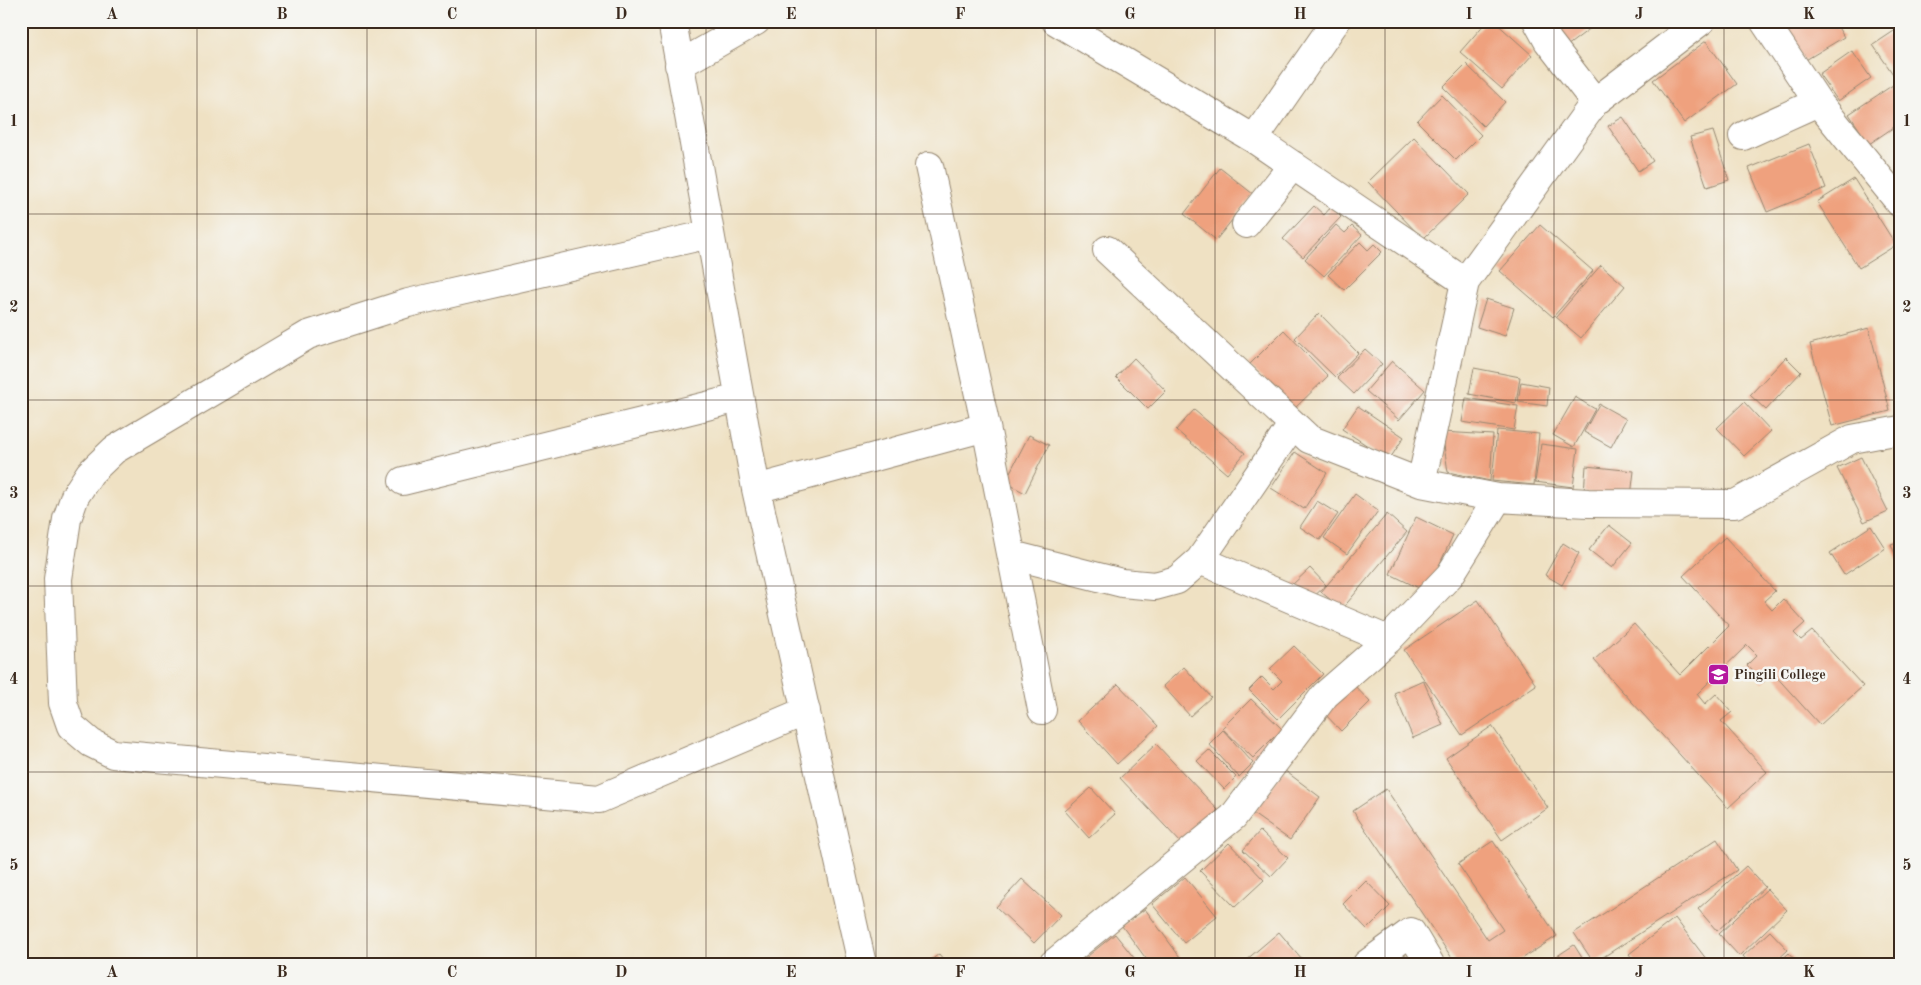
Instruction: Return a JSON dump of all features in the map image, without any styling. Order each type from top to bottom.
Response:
[{"type":"street","points":[[672,21],[756,489],[862,964]]},
{"type":"street","points":[[679,66],[756,21]]},
{"type":"street","points":[[1056,21],[1254,139],[1465,282]]},
{"type":"street","points":[[1254,139],[1336,21]]},
{"type":"street","points":[[1537,21],[1548,41],[1595,102]]},
{"type":"street","points":[[1422,483],[1465,282],[1595,102],[1701,21]]},
{"type":"street","points":[[1764,21],[1818,102],[1900,203]]},
{"type":"street","points":[[1744,136],[1818,102]]},
{"type":"street","points":[[1246,224],[1293,165]]},
{"type":"street","points":[[930,166],[986,426],[1042,710]]},
{"type":"street","points":[[710,234],[408,303],[308,335],[114,450],[90,473],[75,496],[68,519],[58,578],[63,703],[72,726],[91,743],[113,754],[599,798],[806,711]]},
{"type":"street","points":[[1107,250],[1309,439],[1422,483],[1498,498],[1588,503],[1735,504],[1852,439],[1900,430]]},
{"type":"street","points":[[403,481],[739,398]]},
{"type":"street","points":[[1012,555],[1122,583],[1155,586],[1177,580],[1200,560],[1293,424]]},
{"type":"street","points":[[756,489],[986,426]]},
{"type":"street","points":[[1053,964],[1233,817],[1325,695],[1388,640],[1450,576],[1498,498]]},
{"type":"street","points":[[1200,560],[1388,640]]},
{"type":"street","points":[[1367,964],[1411,932],[1430,964]]},
{"type":"building","points":[[1487,21],[1494,21],[1532,55],[1502,89],[1460,52]]},
{"type":"building","points":[[1554,21],[1600,21],[1567,46],[1550,24]]},
{"type":"building","points":[[1780,21],[1834,21],[1844,37],[1804,61]]},
{"type":"building","points":[[1900,27],[1900,69],[1893,74],[1873,45]]},
{"type":"building","points":[[1706,41],[1737,84],[1684,123],[1653,80]]},
{"type":"building","points":[[1852,51],[1871,78],[1838,101],[1819,74]]},
{"type":"building","points":[[1466,64],[1505,102],[1483,126],[1443,87]]},
{"type":"building","points":[[1893,85],[1900,94],[1900,123],[1869,144],[1849,114]]},
{"type":"building","points":[[1442,95],[1481,135],[1456,160],[1417,121]]},
{"type":"building","points":[[1623,117],[1653,161],[1638,171],[1608,126]]},
{"type":"building","points":[[1713,131],[1729,180],[1707,187],[1690,137]]},
{"type":"building","points":[[1414,137],[1469,194],[1423,239],[1368,182]]},
{"type":"building","points":[[1809,144],[1826,188],[1767,212],[1749,168]]},
{"type":"building","points":[[1220,168],[1253,194],[1216,240],[1184,214]]},
{"type":"building","points":[[1854,179],[1896,245],[1859,268],[1817,202]]},
{"type":"building","points":[[1314,206],[1324,215],[1331,207],[1341,217],[1303,257],[1283,239]]},
{"type":"building","points":[[1336,225],[1345,233],[1352,226],[1362,235],[1324,276],[1305,259]]},
{"type":"building","points":[[1540,225],[1593,271],[1553,317],[1500,271]]},
{"type":"building","points":[[1360,242],[1368,250],[1374,244],[1382,252],[1344,290],[1328,275]]},
{"type":"building","points":[[1601,265],[1625,286],[1581,338],[1556,317]]},
{"type":"building","points":[[1486,299],[1514,308],[1505,336],[1477,327]]},
{"type":"building","points":[[1319,313],[1358,353],[1335,377],[1295,338]]},
{"type":"building","points":[[1869,328],[1890,411],[1832,426],[1810,344]]},
{"type":"building","points":[[1284,330],[1328,376],[1293,410],[1249,365]]},
{"type":"building","points":[[1365,349],[1382,364],[1354,394],[1337,378]]},
{"type":"building","points":[[1786,357],[1801,372],[1766,410],[1750,395]]},
{"type":"building","points":[[1134,358],[1166,391],[1148,409],[1116,377]]},
{"type":"building","points":[[1392,361],[1425,390],[1399,420],[1366,391]]},
{"type":"building","points":[[1474,368],[1520,377],[1516,403],[1469,394]]},
{"type":"building","points":[[1521,382],[1549,387],[1547,406],[1518,402]]},
{"type":"building","points":[[1575,397],[1595,409],[1574,447],[1553,435]]},
{"type":"building","points":[[1466,398],[1518,406],[1514,430],[1462,422]]},
{"type":"building","points":[[1744,402],[1771,431],[1744,456],[1717,428]]},
{"type":"building","points":[[1599,404],[1626,419],[1611,447],[1584,432]]},
{"type":"building","points":[[1358,406],[1404,437],[1389,460],[1342,429]]},
{"type":"building","points":[[1194,410],[1245,453],[1227,474],[1176,430]]},
{"type":"building","points":[[1497,430],[1539,434],[1534,485],[1492,481]]},
{"type":"building","points":[[1442,432],[1493,435],[1490,481],[1448,472]]},
{"type":"building","points":[[1029,435],[1049,445],[1025,493],[1005,482]]},
{"type":"building","points":[[1541,444],[1578,449],[1573,487],[1535,482]]},
{"type":"building","points":[[1295,452],[1327,473],[1304,509],[1271,488]]},
{"type":"building","points":[[1861,457],[1888,511],[1864,522],[1837,468]]},
{"type":"building","points":[[1586,466],[1634,471],[1631,496],[1584,492]]},
{"type":"building","points":[[1355,494],[1378,511],[1347,554],[1324,538]]},
{"type":"building","points":[[1317,501],[1338,514],[1320,540],[1300,527]]},
{"type":"building","points":[[1387,514],[1407,532],[1342,609],[1321,592]]},
{"type":"building","points":[[1416,517],[1453,535],[1427,592],[1390,574]]},
{"type":"building","points":[[1609,525],[1632,543],[1612,568],[1589,550]]},
{"type":"building","points":[[1871,526],[1885,548],[1844,575],[1830,553]]},
{"type":"building","points":[[1725,537],[1775,591],[1764,601],[1772,610],[1783,599],[1805,623],[1794,633],[1801,640],[1812,631],[1863,686],[1820,725],[1773,673],[1763,682],[1747,665],[1757,655],[1747,645],[1697,694],[1705,704],[1716,694],[1732,712],[1721,721],[1767,772],[1728,808],[1594,660],[1634,624],[1680,675],[1729,626],[1683,576]]},
{"type":"building","points":[[1900,541],[1900,566],[1891,544]]},
{"type":"building","points":[[1563,543],[1579,553],[1562,585],[1545,575]]},
{"type":"building","points":[[1310,568],[1326,585],[1307,603],[1291,586]]},
{"type":"building","points":[[1478,600],[1536,685],[1462,735],[1404,650]]},
{"type":"building","points":[[1294,646],[1323,674],[1278,719],[1249,690],[1262,677],[1274,689],[1282,681],[1270,669]]},
{"type":"building","points":[[1184,667],[1211,697],[1190,716],[1163,686]]},
{"type":"building","points":[[1423,680],[1443,725],[1413,738],[1394,693]]},
{"type":"building","points":[[1118,684],[1158,726],[1117,764],[1078,721]]},
{"type":"building","points":[[1353,684],[1370,702],[1341,731],[1323,712]]},
{"type":"building","points":[[1251,699],[1282,729],[1253,758],[1222,728]]},
{"type":"building","points":[[1492,726],[1548,808],[1502,840],[1446,758]]},
{"type":"building","points":[[1223,730],[1253,763],[1239,777],[1209,744]]},
{"type":"building","points":[[1156,744],[1218,810],[1182,844],[1120,778]]},
{"type":"building","points":[[1209,750],[1236,777],[1224,789],[1197,761]]},
{"type":"building","points":[[1284,770],[1320,797],[1290,840],[1253,814]]},
{"type":"building","points":[[1091,788],[1115,814],[1089,838],[1065,811]]},
{"type":"building","points":[[1386,789],[1488,940],[1503,930],[1458,864],[1493,841],[1557,936],[1514,964],[1456,964],[1353,811]]},
{"type":"building","points":[[1260,831],[1288,858],[1271,876],[1243,850]]},
{"type":"building","points":[[1717,839],[1737,870],[1594,963],[1574,933]]},
{"type":"building","points":[[1229,843],[1264,880],[1235,907],[1200,871]]},
{"type":"building","points":[[1746,866],[1765,887],[1717,931],[1698,909]]},
{"type":"building","points":[[1185,877],[1217,916],[1184,943],[1152,904]]},
{"type":"building","points":[[1022,879],[1061,915],[1034,943],[996,907]]},
{"type":"building","points":[[1366,881],[1390,906],[1367,929],[1343,904]]},
{"type":"building","points":[[1767,889],[1787,910],[1739,956],[1719,934]]},
{"type":"building","points":[[1145,909],[1185,964],[1150,964],[1122,926]]},
{"type":"building","points":[[1675,918],[1710,964],[1636,964],[1629,954]]},
{"type":"building","points":[[1770,931],[1788,950],[1773,964],[1750,964],[1743,956]]},
{"type":"building","points":[[1279,932],[1302,959],[1297,964],[1247,964],[1245,961]]},
{"type":"building","points":[[1115,934],[1139,964],[1086,964],[1083,960]]},
{"type":"building","points":[[1574,945],[1586,964],[1545,964]]},
{"type":"building","points":[[1789,953],[1798,964],[1777,964]]},
{"type":"building","points":[[939,954],[947,964],[926,964]]},
{"type":"place","name":"Pingili College","points":[[1718,675]]}]
